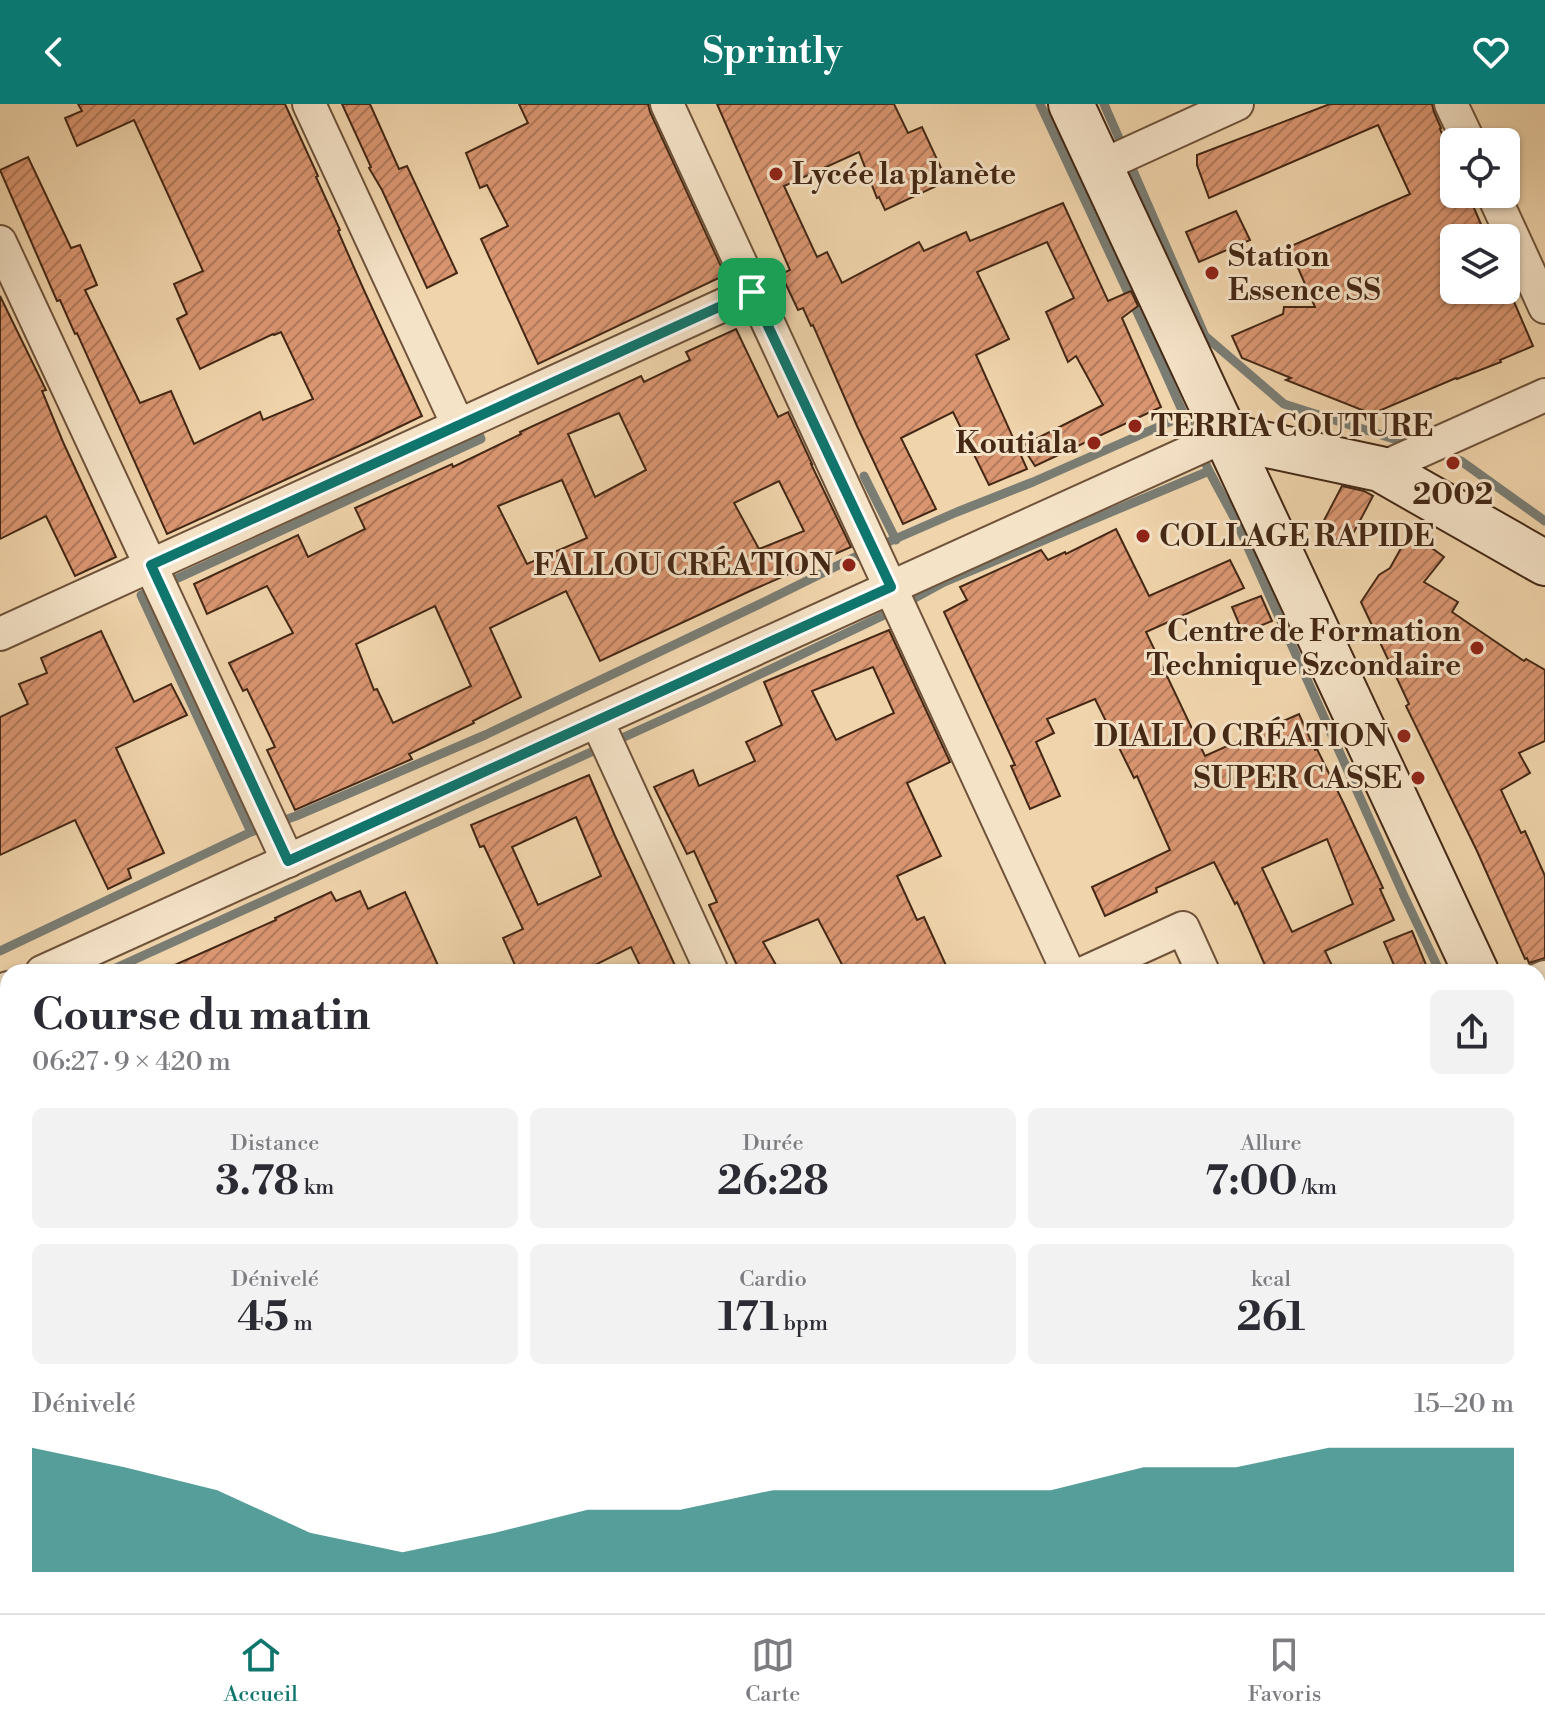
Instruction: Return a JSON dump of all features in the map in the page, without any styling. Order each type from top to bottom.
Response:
[{"type":"main road","points":[[1071,104],[1472,964]]},
{"type":"main road","points":[[1225,436],[1380,469],[1545,563]]},
{"type":"street","points":[[309,104],[458,425]]},
{"type":"street","points":[[667,104],[1064,964]]},
{"type":"street","points":[[1099,167],[1237,104]]},
{"type":"street","points":[[1451,104],[1462,128]]},
{"type":"street","points":[[1499,208],[1545,307]]},
{"type":"street","points":[[0,242],[288,861]]},
{"type":"street","points":[[0,634],[752,292]]},
{"type":"street","points":[[1380,469],[1545,395]]},
{"type":"street","points":[[60,964],[1225,436]]},
{"type":"street","points":[[597,721],[708,964]]},
{"type":"street","points":[[1104,964],[1183,928],[1199,964]]},
{"type":"building","points":[[78,104],[285,104],[363,288],[422,416],[167,534],[77,333],[60,300],[57,301],[0,170],[28,157],[71,248],[80,245],[97,285],[85,290],[140,403],[171,391],[194,444],[260,412],[263,420],[313,399],[281,332],[200,369],[177,319],[187,314],[174,284],[203,271],[134,120],[77,146],[65,118],[82,111]]},
{"type":"building","points":[[342,104],[370,104],[399,169],[407,166],[457,273],[427,288]]},
{"type":"building","points":[[519,104],[648,104],[725,275],[538,364],[481,239],[508,226],[487,185],[480,188],[466,153],[528,123]]},
{"type":"building","points":[[717,104],[894,104],[908,133],[922,127],[947,181],[885,210],[859,152],[784,186],[817,257],[827,252],[842,283],[919,242],[924,251],[966,232],[970,241],[1063,203],[1108,301],[1131,291],[1138,306],[1122,318],[1161,407],[1035,466],[1022,446],[1103,405],[1076,356],[1068,362],[1046,312],[1074,298],[1047,242],[977,272],[1009,339],[976,355],[1027,469],[989,485],[953,412],[901,438],[936,509],[903,524],[813,325],[803,308],[798,310],[781,274],[790,270]]},
{"type":"building","points":[[1330,104],[1432,104],[1441,128],[1440,208],[1474,208],[1481,224],[1440,224],[1440,304],[1515,304],[1533,346],[1372,414],[1286,380],[1291,378],[1242,358],[1232,336],[1283,314],[1284,307],[1315,307],[1289,247],[1410,194],[1378,125],[1209,198],[1197,165],[1197,155]]},
{"type":"building","points":[[1236,211],[1250,240],[1199,262],[1186,232]]},
{"type":"building","points":[[0,296],[46,390],[42,391],[63,442],[116,557],[75,576],[46,516],[0,539]]},
{"type":"building","points":[[736,329],[778,417],[788,412],[851,547],[600,661],[566,591],[490,628],[521,697],[409,754],[412,759],[295,810],[267,750],[275,747],[247,689],[243,691],[229,663],[293,633],[267,586],[207,614],[194,584],[298,535],[308,557],[365,529],[355,508],[452,464],[453,467],[641,376],[644,382],[690,360],[686,352]],"holes":[[[619,413],[646,470],[595,497],[568,434]],[[562,480],[587,538],[527,564],[498,506]],[[779,481],[804,531],[759,549],[734,503]],[[435,606],[471,686],[393,723],[377,689],[374,690],[356,644]]]},
{"type":"building","points":[[1342,486],[1373,496],[1347,545],[1319,530]]},
{"type":"building","points":[[1116,529],[1149,596],[1230,560],[1244,588],[1146,632],[1205,756],[1299,714],[1383,888],[1380,889],[1394,920],[1325,951],[1331,964],[1264,964],[1237,902],[1235,904],[1214,862],[1156,888],[1157,892],[1105,916],[1092,887],[1170,850],[1137,776],[1134,778],[1095,699],[1047,719],[1054,733],[1036,742],[1060,796],[1030,809],[1011,766],[1015,765],[944,612],[967,600],[960,587],[1041,550],[1048,560]],"holes":[[[1327,839],[1353,904],[1292,932],[1262,868]]]},
{"type":"building","points":[[1410,532],[1444,557],[1424,582],[1458,602],[1452,612],[1524,661],[1526,659],[1545,670],[1545,741],[1519,753],[1530,773],[1501,790],[1521,833],[1525,831],[1545,876],[1545,958],[1529,963],[1406,706],[1409,704],[1361,602],[1379,575],[1390,568]]},
{"type":"building","points":[[1261,596],[1272,621],[1243,633],[1232,607]]},
{"type":"building","points":[[889,630],[950,762],[907,783],[941,856],[897,876],[917,920],[924,917],[945,964],[842,964],[818,919],[763,942],[775,964],[736,964],[709,905],[717,902],[694,851],[687,854],[654,787],[693,770],[699,786],[755,761],[746,742],[782,725],[764,682]],"holes":[[[873,667],[894,713],[836,740],[812,691]]]},
{"type":"building","points":[[101,631],[134,702],[171,684],[187,715],[116,748],[164,853],[128,869],[131,878],[108,889],[75,820],[0,855],[0,717],[28,704],[19,684],[47,673],[41,658]]},
{"type":"building","points":[[589,775],[674,964],[639,964],[631,947],[597,964],[514,964],[503,938],[523,929],[484,846],[480,847],[471,825]],"holes":[[[576,817],[601,876],[538,905],[512,847]]]},
{"type":"building","points":[[360,891],[368,909],[405,892],[437,964],[177,964],[331,892],[336,901]]},
{"type":"building","points":[[1412,931],[1426,964],[1394,964],[1384,942]]},
{"type":"waterway","points":[[1040,104],[1209,471],[1237,523],[1436,964]]},
{"type":"waterway","points":[[1104,104],[1205,336],[1284,404],[1413,445]]},
{"type":"waterway","points":[[0,951],[251,832],[296,816],[485,735],[863,553],[1183,416]]},
{"type":"waterway","points":[[251,832],[141,595],[481,439],[474,424]]},
{"type":"waterway","points":[[1439,453],[1461,461],[1545,521]]},
{"type":"waterway","points":[[125,964],[710,698],[880,617],[944,582],[1209,471]]},
{"type":"waterway","points":[[864,476],[896,540]]},
{"type":"place","name":"Lycée la planète","points":[[776,174]]},
{"type":"place","name":"Station Essence SS","points":[[1212,273]]},
{"type":"place","name":"TERRIA COUTURE","points":[[1135,426]]},
{"type":"place","name":"Koutiala","points":[[1094,443]]},
{"type":"place","name":"2002","points":[[1453,463]]},
{"type":"place","name":"COLLAGE RAPIDE","points":[[1143,536]]},
{"type":"place","name":"FALLOU CRÉATION","points":[[849,565]]},
{"type":"place","name":"Centre de Formation Technique Szcondaire","points":[[1477,648]]},
{"type":"place","name":"DIALLO CRÉATION","points":[[1404,736]]},
{"type":"place","name":"SUPER CASSE","points":[[1418,778]]},
{"type":"route","points":[[752,292],[891,587],[288,861],[151,565],[752,292]]}]
